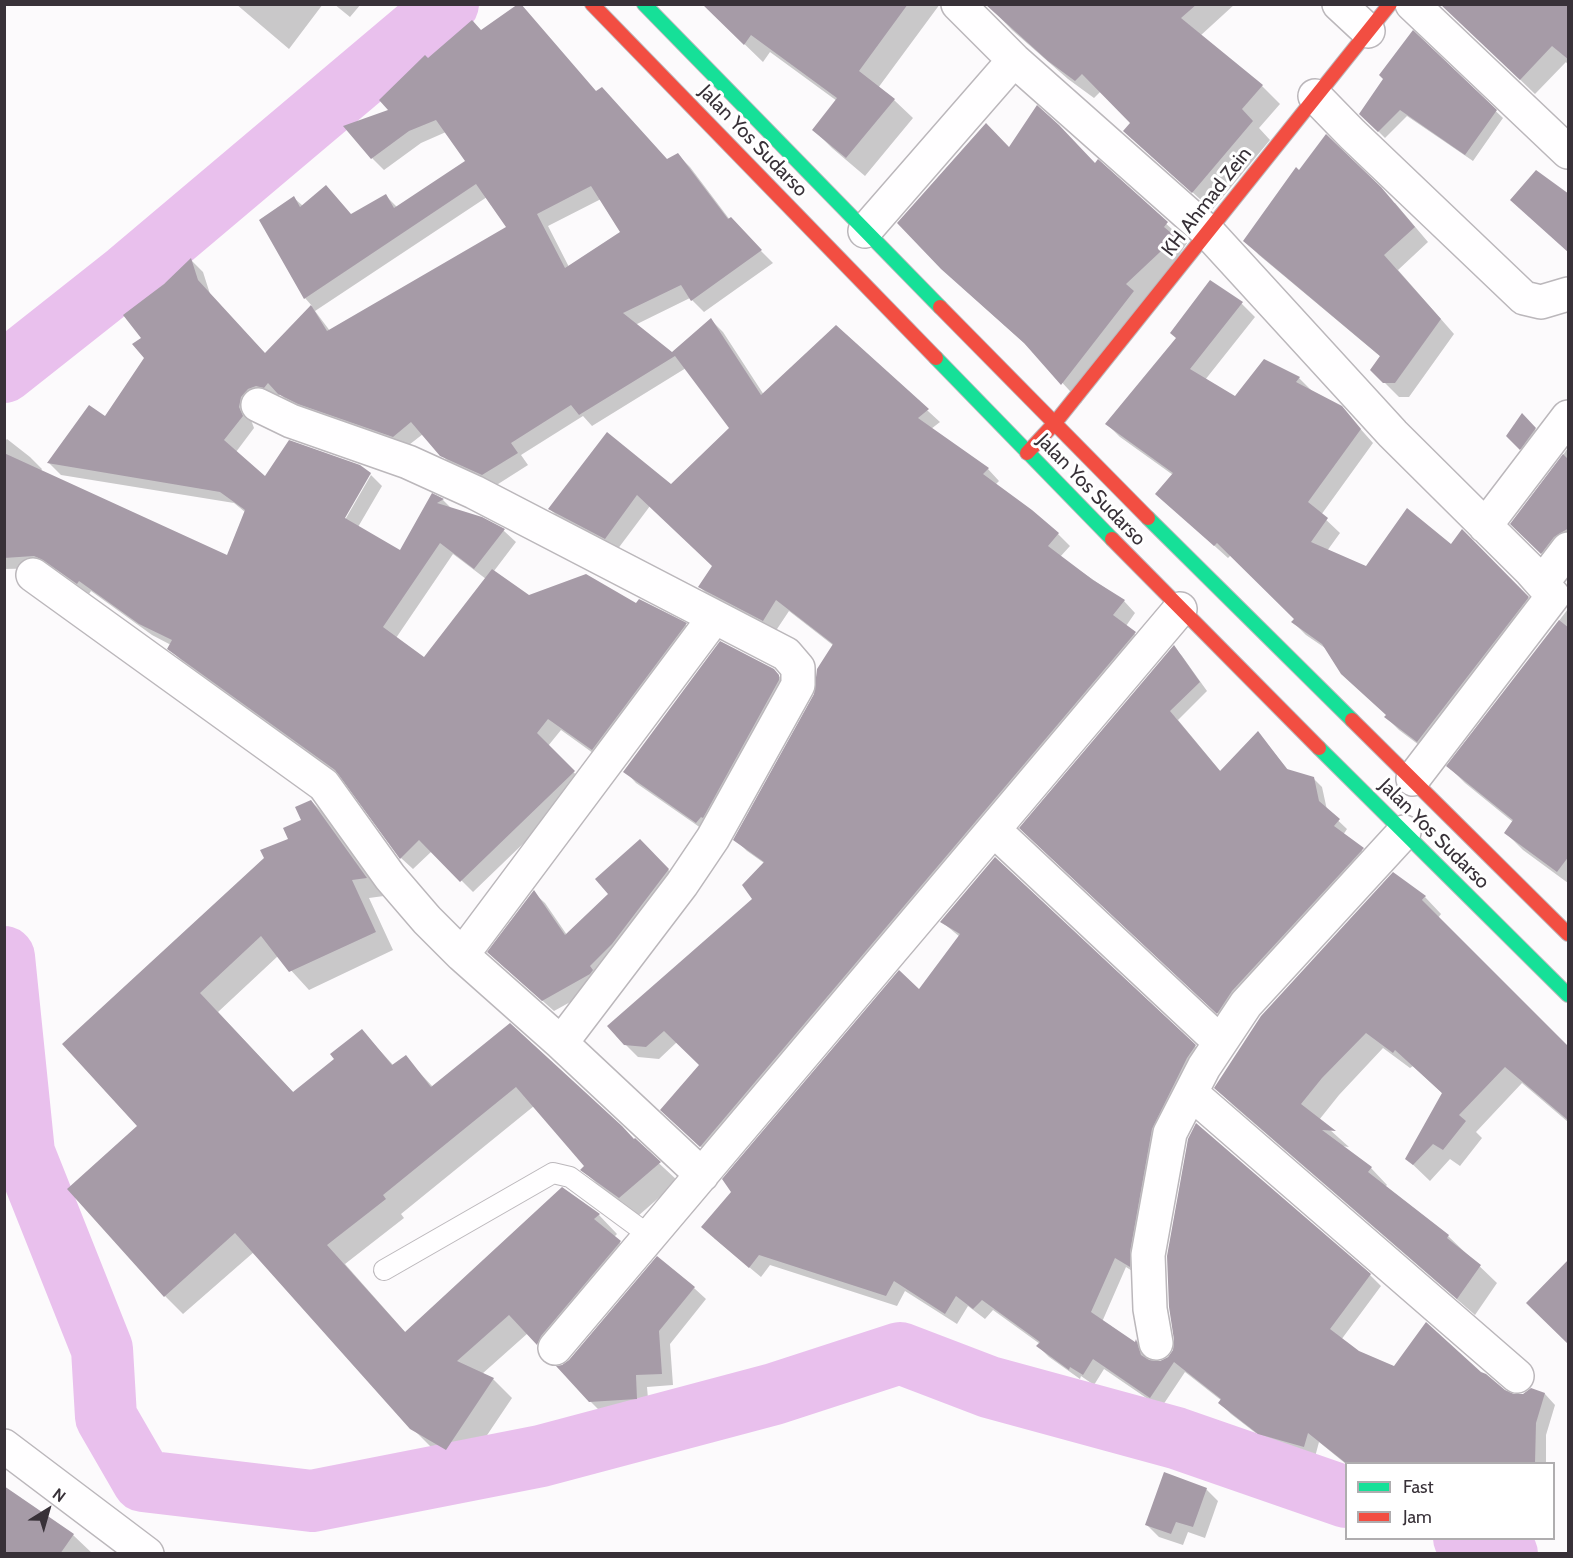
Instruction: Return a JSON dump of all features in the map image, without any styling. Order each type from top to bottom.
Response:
[{"type":"main road","name":"Jalan Yos Sudarso","points":[[592,4],[1180,609],[1569,995]]},
{"type":"main road","name":"Jalan Yos Sudarso","points":[[645,4],[1054,424],[1569,934]]},
{"type":"main road","name":"KH Ahmad Zein","points":[[1027,453],[1054,424],[1390,4]]},
{"type":"street","points":[[958,4],[1014,60],[1208,232],[1394,434],[1554,597]]},
{"type":"street","points":[[1339,4],[1368,31]]},
{"type":"street","points":[[1413,4],[1569,152]]},
{"type":"street","points":[[865,231],[1014,60]]},
{"type":"street","points":[[1315,96],[1524,298],[1541,302],[1569,294]]},
{"type":"street","points":[[258,405],[291,421],[408,462],[474,492],[786,654],[798,668],[798,685],[713,838],[682,884],[561,1043]]},
{"type":"street","points":[[1485,526],[1569,417]]},
{"type":"street","points":[[1413,779],[1554,597],[1569,549]]},
{"type":"street","points":[[33,575],[324,785],[390,877],[427,920],[462,955],[702,1174]]},
{"type":"street","points":[[555,1348],[1180,609]]},
{"type":"street","points":[[462,955],[714,618]]},
{"type":"street","points":[[994,830],[1220,1042]]},
{"type":"street","points":[[1156,1343],[1150,1309],[1148,1255],[1170,1133],[1220,1042],[1246,1004],[1404,832]]},
{"type":"street","points":[[1191,1093],[1517,1376]]},
{"type":"street","points":[[4,1446],[147,1554]]},
{"type":"lane","points":[[384,1270],[553,1173],[570,1177],[650,1236]]},
{"type":"building","points":[[521,4],[596,91],[602,87],[667,159],[678,153],[728,219],[731,217],[762,250],[691,301],[681,285],[623,313],[672,352],[711,318],[761,395],[836,325],[929,409],[918,418],[989,468],[983,474],[1059,533],[1048,546],[1093,580],[1125,600],[1113,615],[1136,632],[700,1147],[660,1110],[699,1065],[664,1031],[646,1047],[624,1045],[607,1026],[752,899],[742,885],[764,862],[733,840],[814,694],[817,669],[833,644],[776,600],[763,621],[698,587],[712,566],[637,495],[605,539],[548,509],[607,432],[671,484],[729,428],[675,356],[579,415],[571,405],[511,443],[518,453],[482,475],[440,456],[411,422],[393,437],[298,404],[278,394],[268,383],[264,388],[256,386],[248,389],[241,397],[239,407],[243,416],[224,440],[265,476],[289,440],[360,465],[371,473],[345,518],[400,550],[432,493],[444,499],[437,503],[482,517],[505,529],[474,569],[440,543],[383,627],[424,657],[492,569],[529,595],[586,574],[636,603],[639,599],[687,623],[592,750],[548,719],[537,733],[575,771],[460,882],[419,840],[400,859],[335,770],[167,649],[172,640],[139,624],[79,581],[77,584],[43,560],[34,556],[4,558],[4,453],[227,555],[245,510],[220,492],[47,463],[89,405],[105,416],[144,358],[132,344],[141,338],[123,315],[164,284],[191,258],[198,280],[265,353],[311,305],[327,331],[506,227],[476,184],[304,299],[259,220],[294,196],[300,207],[326,185],[351,214],[386,194],[394,208],[465,161],[436,120],[409,131],[371,159],[343,126],[388,110],[379,100],[425,55],[428,58],[472,20],[481,30]],"holes":[[[591,186],[620,232],[565,268],[537,214]]]},
{"type":"building","points":[[702,4],[908,4],[859,71],[895,99],[846,158],[812,130],[837,98],[751,35],[744,45]]},
{"type":"building","points":[[985,4],[1197,4],[1181,18],[1263,85],[1242,109],[1253,121],[1192,193],[1123,131],[1130,123],[1082,74],[1075,81],[1048,61]]},
{"type":"building","points":[[1440,4],[1569,4],[1569,60],[1552,46],[1520,80]]},
{"type":"building","points":[[1413,30],[1497,110],[1465,155],[1400,110],[1378,132],[1359,114],[1383,79],[1379,75]]},
{"type":"building","points":[[1037,105],[1095,163],[1098,159],[1168,222],[1164,227],[1176,237],[1126,284],[1134,291],[1061,385],[1024,343],[941,269],[897,223],[986,123],[1009,147]]},
{"type":"building","points":[[1326,134],[1381,187],[1415,227],[1384,255],[1441,319],[1395,383],[1383,383],[1370,370],[1380,356],[1243,241],[1296,167],[1299,170]]},
{"type":"building","points":[[1536,170],[1569,194],[1569,253],[1510,200]]},
{"type":"building","points":[[1210,280],[1243,302],[1190,369],[1235,396],[1264,359],[1300,377],[1296,382],[1342,406],[1361,429],[1308,502],[1328,518],[1311,542],[1366,566],[1407,508],[1451,544],[1462,529],[1529,597],[1417,742],[1384,717],[1386,715],[1341,674],[1322,644],[1291,622],[1294,619],[1217,543],[1214,546],[1155,494],[1173,473],[1105,424],[1176,338],[1170,333]]},
{"type":"building","points":[[1522,413],[1536,428],[1520,450],[1506,436]]},
{"type":"building","points":[[1563,454],[1569,460],[1569,528],[1554,537],[1541,554],[1510,524]]},
{"type":"building","points":[[1559,620],[1569,628],[1569,856],[1557,872],[1504,833],[1513,820],[1446,766]]},
{"type":"building","points":[[720,641],[774,669],[779,675],[779,680],[703,818],[701,817],[696,823],[623,772]]},
{"type":"building","points":[[1174,645],[1200,682],[1170,711],[1220,771],[1258,731],[1287,769],[1314,777],[1319,801],[1340,819],[1334,826],[1364,848],[1232,991],[1217,1014],[1019,828]]},
{"type":"building","points":[[311,800],[367,878],[352,880],[376,932],[289,972],[261,936],[200,993],[293,1092],[334,1059],[330,1054],[362,1029],[392,1065],[406,1055],[431,1087],[510,1023],[661,1162],[619,1198],[580,1170],[584,1166],[516,1087],[383,1195],[386,1199],[327,1245],[405,1332],[562,1187],[600,1214],[594,1219],[621,1241],[541,1336],[537,1345],[509,1315],[457,1361],[494,1378],[446,1450],[410,1429],[235,1233],[164,1297],[67,1189],[137,1126],[62,1044],[264,858],[260,850],[288,839],[283,828],[301,820],[295,807]]},
{"type":"building","points":[[640,839],[669,869],[612,944],[590,966],[593,970],[590,974],[542,1001],[487,952],[534,890],[565,935],[608,894],[595,879]]},
{"type":"building","points":[[995,857],[1196,1045],[1187,1058],[1152,1129],[1130,1252],[1130,1267],[1115,1258],[1091,1312],[1135,1342],[1136,1339],[1141,1355],[1149,1360],[1160,1361],[1168,1357],[1173,1350],[1167,1256],[1188,1139],[1196,1123],[1371,1274],[1330,1329],[1359,1351],[1394,1366],[1426,1322],[1481,1372],[1505,1390],[1514,1394],[1523,1394],[1531,1388],[1545,1393],[1536,1423],[1535,1462],[1345,1462],[1308,1433],[1304,1447],[1258,1434],[1218,1403],[1221,1399],[1174,1362],[1150,1398],[1093,1359],[1083,1375],[1070,1367],[1069,1370],[1036,1346],[1040,1342],[982,1300],[973,1309],[956,1296],[945,1314],[894,1281],[886,1296],[759,1255],[749,1268],[701,1227],[731,1192],[722,1179],[899,970],[919,989],[960,934],[940,922]]},
{"type":"building","points":[[1393,872],[1426,896],[1422,900],[1569,1047],[1569,1121],[1505,1067],[1459,1115],[1466,1121],[1443,1150],[1433,1144],[1413,1165],[1405,1159],[1442,1093],[1395,1050],[1393,1053],[1366,1033],[1322,1078],[1301,1104],[1336,1131],[1322,1130],[1372,1167],[1368,1172],[1449,1235],[1447,1238],[1481,1265],[1457,1299],[1214,1088],[1261,1016]]},
{"type":"building","points":[[657,1256],[695,1287],[659,1331],[662,1374],[636,1375],[637,1399],[589,1402],[556,1366],[569,1360]]},
{"type":"building","points":[[1569,1259],[1569,1345],[1526,1303]]},
{"type":"building","points":[[1164,1472],[1207,1488],[1193,1527],[1176,1522],[1171,1534],[1145,1525]]},
{"type":"building","points":[[4,1486],[74,1534],[60,1554],[4,1554]]},
{"type":"waterway","points":[[4,372],[128,274],[448,4]]},
{"type":"waterway","points":[[4,957],[24,1153],[102,1349],[106,1417],[143,1481],[312,1501],[541,1456],[774,1394],[900,1353],[989,1387],[1176,1438],[1345,1497]]},
{"type":"waterway","points":[[1469,1540],[1507,1554]]},
{"type":"traffic: fast","points":[[644,4],[940,307]]},
{"type":"traffic: fast","points":[[936,358],[1112,539]]},
{"type":"traffic: fast","points":[[1148,518],[1352,720]]},
{"type":"traffic: fast","points":[[1319,748],[1568,995]]},
{"type":"traffic: jam","points":[[592,4],[936,358]]},
{"type":"traffic: jam","points":[[1027,453],[1054,424],[1390,4]]},
{"type":"traffic: jam","points":[[940,307],[1148,518]]},
{"type":"traffic: jam","points":[[1112,539],[1319,748]]},
{"type":"traffic: jam","points":[[1352,720],[1568,934]]}]
